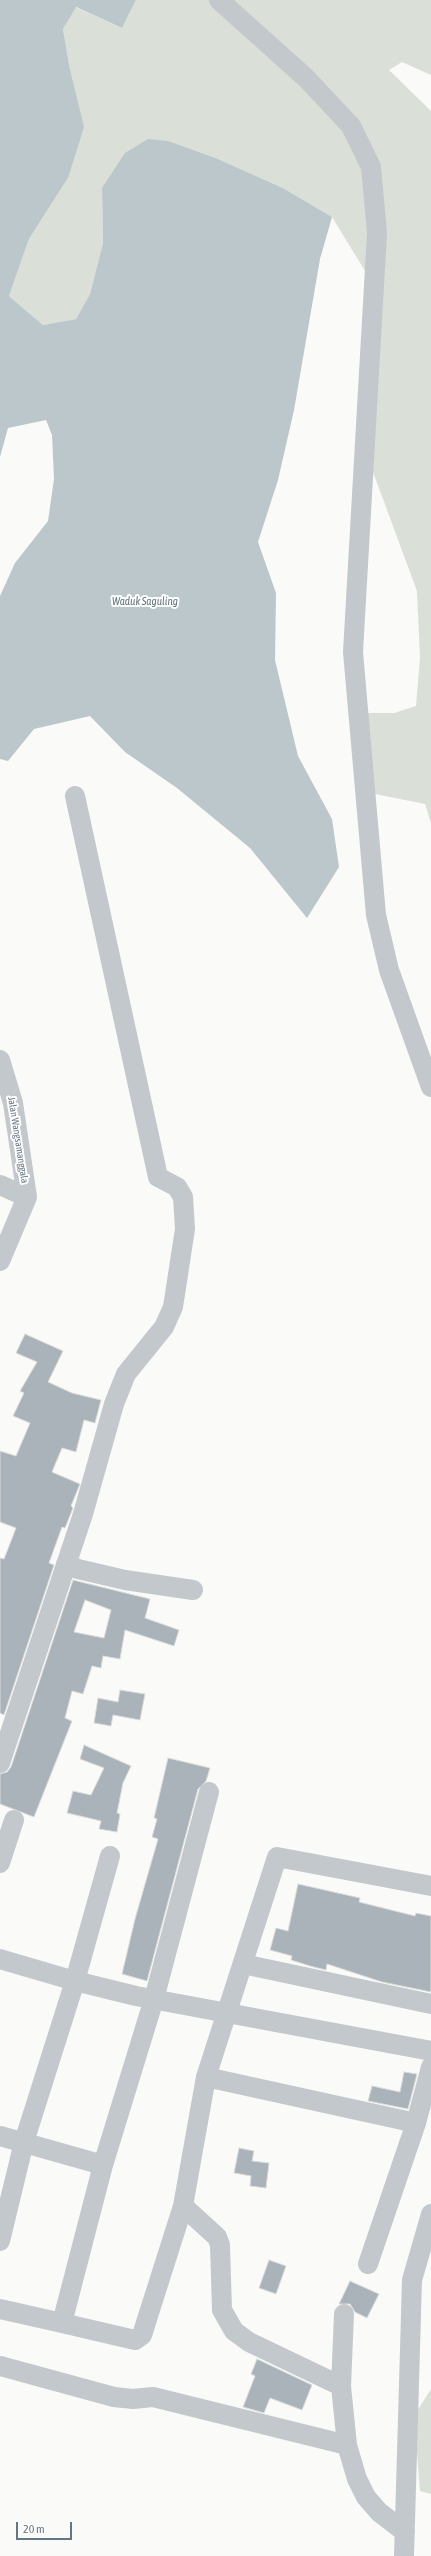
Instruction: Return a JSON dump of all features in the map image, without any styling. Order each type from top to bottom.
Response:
[{"type":"street","points":[[219,0],[306,78],[351,126],[370,167],[377,233],[353,652],[376,915],[389,970],[431,1087]]},
{"type":"street","points":[[0,1763],[83,1514],[114,1404],[126,1374],[164,1327],[172,1307],[185,1229],[183,1197],[177,1187],[158,1177],[75,796]]},
{"type":"street","name":"Jalan Wangsamanggala","points":[[0,1060],[13,1103],[27,1197]]},
{"type":"street","points":[[0,1185],[27,1197],[0,1261]]},
{"type":"street","points":[[66,1564],[78,1569],[125,1580],[193,1590]]},
{"type":"street","points":[[62,2323],[103,2166],[154,1999],[209,1792]]},
{"type":"street","points":[[0,1863],[14,1820]]},
{"type":"street","points":[[0,2241],[24,2142],[75,1981],[110,1856]]},
{"type":"street","points":[[0,2309],[121,2338],[135,2340],[142,2335],[183,2206],[206,2077],[228,2013],[276,1856],[431,1886]]},
{"type":"street","points":[[0,1959],[75,1981],[154,1999],[431,2051]]},
{"type":"street","points":[[243,1964],[431,2004]]},
{"type":"street","points":[[368,2264],[416,2123],[431,2067]]},
{"type":"street","points":[[206,2077],[416,2123]]},
{"type":"street","points":[[0,2136],[103,2166]]},
{"type":"street","points":[[183,2206],[217,2237],[220,2245],[222,2310],[234,2331],[249,2342],[341,2386]]},
{"type":"street","points":[[404,2556],[412,2280],[431,2214]]},
{"type":"street","points":[[344,2314],[341,2386],[347,2445],[357,2479],[366,2497],[379,2512],[405,2532]]},
{"type":"street","points":[[0,2366],[114,2397],[132,2399],[153,2396],[347,2445]]},
{"type":"shaded area","points":[[136,0],[431,0],[431,75],[402,62],[389,70],[431,111],[431,823],[425,804],[370,793],[364,713],[394,713],[416,706],[420,658],[417,591],[370,464],[373,284],[332,217],[283,188],[218,159],[102,188],[103,243],[90,294],[76,319],[43,325],[9,296],[29,239],[68,178],[70,70],[63,29],[75,7],[122,28]]},
{"type":"shaded area","points":[[431,2389],[431,2494],[420,2491],[414,2416]]},
{"type":"water","name":"Waduk Saguling","points":[[0,0],[136,0],[122,28],[76,7],[63,29],[70,70],[84,127],[68,178],[29,239],[9,296],[43,325],[76,319],[90,294],[103,243],[102,188],[125,153],[148,139],[168,141],[218,159],[283,188],[332,217],[320,259],[294,410],[278,480],[258,542],[276,593],[275,660],[298,756],[332,819],[339,867],[307,918],[250,848],[177,788],[125,752],[90,716],[34,729],[8,761],[0,759],[0,596],[15,563],[48,521],[54,479],[52,435],[46,420],[8,428],[0,457]]},
{"type":"building","points":[[25,1334],[63,1351],[48,1382],[72,1393],[101,1400],[95,1423],[84,1420],[76,1452],[62,1448],[52,1472],[80,1484],[71,1506],[73,1508],[65,1528],[62,1527],[49,1563],[54,1565],[4,1715],[0,1713],[0,1558],[4,1559],[16,1528],[0,1522],[0,1451],[16,1456],[30,1423],[13,1416],[24,1393],[20,1391],[37,1362],[16,1353]]},
{"type":"building","points":[[73,1580],[150,1599],[145,1618],[179,1630],[174,1646],[125,1630],[120,1659],[103,1656],[101,1668],[92,1666],[83,1694],[72,1691],[65,1718],[72,1721],[34,1817],[0,1804],[0,1774],[7,1772],[11,1767]],"holes":[[[85,1600],[111,1610],[104,1638],[74,1632]]]},
{"type":"building","points":[[120,1690],[145,1694],[140,1720],[113,1715],[111,1726],[94,1723],[98,1698],[118,1702]]},
{"type":"building","points":[[84,1745],[131,1766],[123,1783],[117,1813],[120,1814],[117,1832],[99,1829],[101,1821],[67,1813],[73,1791],[91,1795],[104,1768],[80,1759]]},
{"type":"building","points":[[168,1758],[210,1768],[206,1781],[198,1789],[147,1981],[122,1974],[135,1919],[158,1839],[152,1837],[157,1819],[154,1818]]},
{"type":"building","points":[[298,1884],[360,1898],[359,1902],[415,1916],[416,1913],[431,1916],[431,1992],[382,1982],[327,1964],[326,1970],[310,1966],[291,1960],[292,1956],[270,1950],[276,1928],[288,1931]]},
{"type":"building","points":[[404,2072],[417,2074],[408,2109],[368,2101],[372,2086],[400,2092]]},
{"type":"building","points":[[239,2148],[254,2151],[252,2161],[269,2163],[266,2188],[250,2186],[251,2176],[234,2173]]},
{"type":"building","points":[[269,2260],[286,2266],[276,2294],[259,2288]]},
{"type":"building","points":[[350,2281],[379,2294],[367,2318],[355,2312],[350,2304],[339,2304]]},
{"type":"building","points":[[257,2359],[312,2385],[302,2410],[270,2398],[264,2413],[243,2407],[255,2376],[251,2374]]}]
